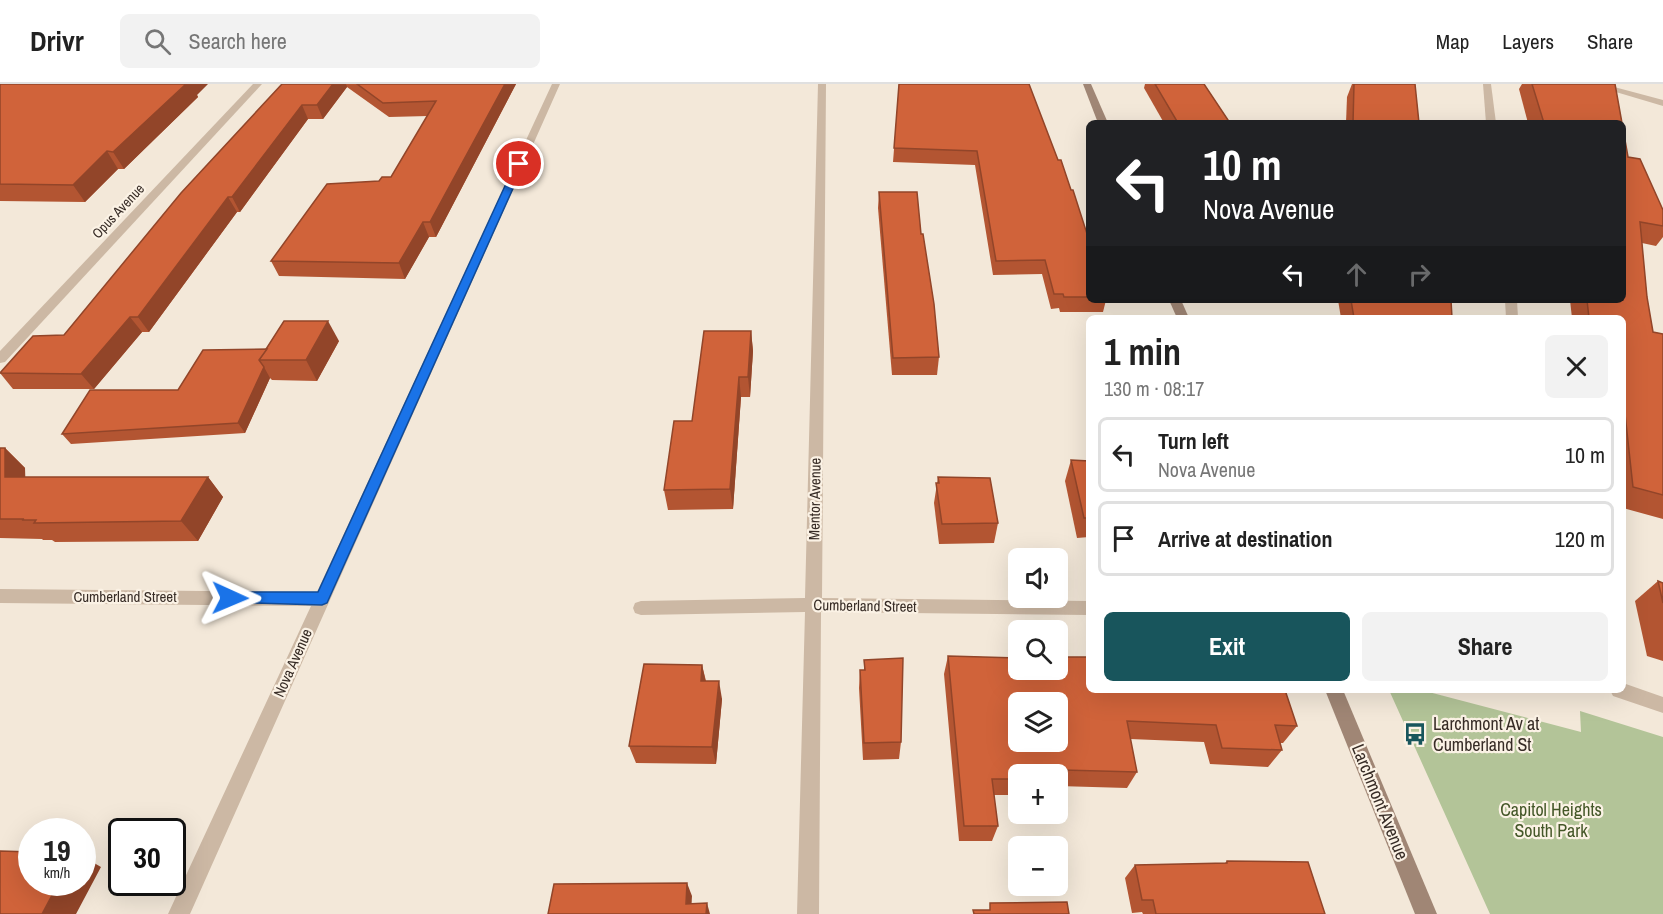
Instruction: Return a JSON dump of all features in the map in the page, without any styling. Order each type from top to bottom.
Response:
[{"type":"street","name":"Opus Avenue","points":[[0,359],[258,84]]},
{"type":"street","name":"Nova Avenue","points":[[179,914],[556,84]]},
{"type":"street","name":"Mentor Avenue","points":[[808,914],[822,84]]},
{"type":"street","points":[[1087,84],[1102,120]]},
{"type":"street","points":[[1487,84],[1491,120]]},
{"type":"street","points":[[1593,84],[1663,103]]},
{"type":"street","name":"Cumberland Street","points":[[0,596],[322,599]]},
{"type":"street","name":"Cumberland Street","points":[[641,608],[814,605],[1086,608]]},
{"type":"street","name":"Larchmont Avenue","points":[[1336,693],[1426,914]]},
{"type":"street","points":[[1626,693],[1663,705]]},
{"type":"green space","name":"Capitol Heights South Park","points":[[1390,693],[1432,693],[1581,732],[1580,711],[1663,737],[1663,914],[1490,914]]},
{"type":"building","points":[[0,84],[186,84],[113,152],[107,151],[73,185],[0,184]]},
{"type":"building","points":[[282,84],[333,84],[317,105],[302,105],[232,197],[228,197],[138,317],[130,317],[81,374],[0,373],[33,336],[64,335],[181,193]]},
{"type":"building","points":[[357,84],[505,84],[430,222],[423,222],[399,263],[271,261],[327,184],[379,181],[382,177],[391,177],[436,101],[383,103]]},
{"type":"building","points":[[899,84],[1029,84],[1058,160],[1061,160],[1071,190],[1073,190],[1086,231],[1086,297],[1064,297],[1063,294],[1054,294],[1045,260],[996,261],[977,151],[894,148]]},
{"type":"building","points":[[1155,84],[1204,84],[1228,120],[1176,120]]},
{"type":"building","points":[[1354,84],[1415,84],[1419,120],[1353,120]]},
{"type":"building","points":[[1532,84],[1615,84],[1621,120],[1543,120]]},
{"type":"building","points":[[1626,146],[1628,157],[1640,159],[1663,210],[1663,226],[1640,222],[1647,297],[1653,332],[1663,334],[1663,495],[1633,487],[1626,423],[1626,315],[1589,315],[1587,303],[1626,303]]},
{"type":"building","points":[[879,192],[917,192],[921,234],[923,234],[934,304],[939,357],[893,358]]},
{"type":"building","points":[[1352,303],[1451,303],[1452,315],[1354,315]]},
{"type":"building","points":[[284,321],[328,321],[306,360],[259,360]]},
{"type":"building","points":[[704,331],[751,331],[748,377],[739,377],[730,489],[664,490],[674,421],[692,421]]},
{"type":"building","points":[[267,349],[259,360],[264,367],[238,423],[62,434],[90,390],[178,390],[203,350]]},
{"type":"building","points":[[0,448],[5,448],[5,477],[208,477],[181,521],[34,523],[36,520],[0,519]]},
{"type":"building","points":[[1071,460],[1086,461],[1086,518],[1084,518]]},
{"type":"building","points":[[938,477],[990,478],[998,523],[942,524],[936,483],[939,483]]},
{"type":"building","points":[[1658,581],[1663,583],[1663,603]]},
{"type":"building","points":[[948,656],[1008,658],[1008,680],[1068,680],[1068,657],[1086,657],[1086,693],[1286,693],[1297,726],[1275,725],[1282,750],[1222,748],[1216,725],[1127,721],[1137,772],[1068,770],[1068,764],[1008,764],[1008,779],[992,779],[998,826],[964,826]]},
{"type":"building","points":[[903,658],[901,742],[864,743],[860,670],[865,670],[864,660]]},
{"type":"building","points":[[644,664],[702,665],[701,681],[719,681],[712,747],[629,746]]},
{"type":"building","points":[[0,851],[18,852],[18,896],[52,896],[42,914],[0,914]]},
{"type":"building","points":[[1227,861],[1308,862],[1325,914],[1156,914],[1153,900],[1142,900],[1135,865],[1227,863]]},
{"type":"building","points":[[687,883],[686,904],[707,903],[706,914],[548,914],[554,884]]},
{"type":"building","points":[[1067,902],[1069,914],[974,914],[973,910],[990,910],[990,903]]},
{"type":"place","name":"Larchmont Av at Cumberland St","points":[[1415,734]]},
{"type":"route","points":[[230,598],[322,599],[519,164]]}]
